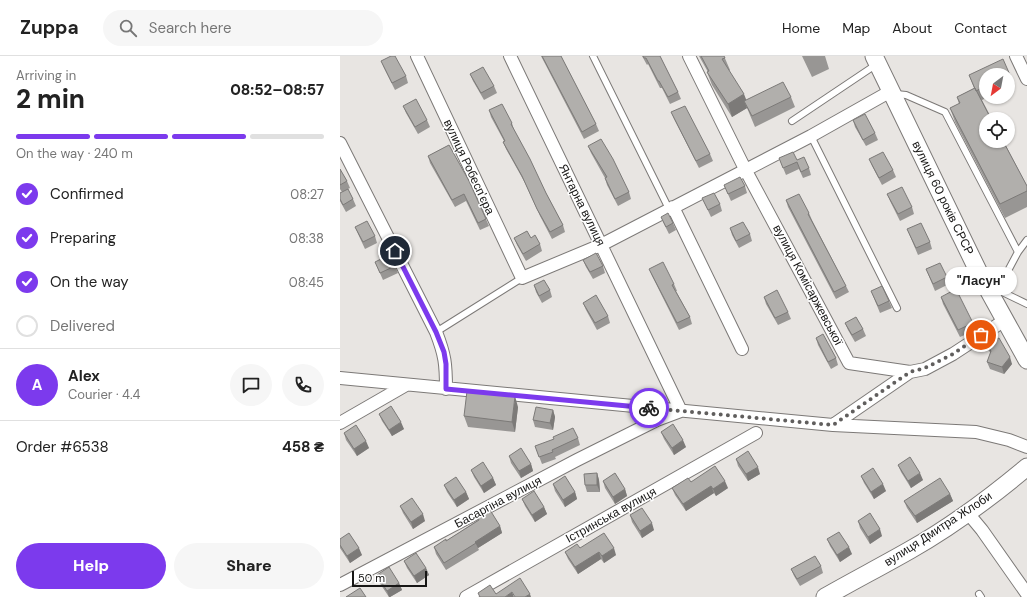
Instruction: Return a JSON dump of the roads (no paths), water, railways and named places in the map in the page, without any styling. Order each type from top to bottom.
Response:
[{"type":"street","name":"вулиця Робесп'єра","points":[[417,56],[522,278]]},
{"type":"street","name":"Янтарна вулиця","points":[[510,56],[681,411]]},
{"type":"street","name":"вулиця Комісаржевської","points":[[689,56],[746,169],[849,363],[910,372],[925,368],[953,354],[1005,320]]},
{"type":"street","points":[[1016,56],[1027,79]]},
{"type":"street","name":"вулиця 60 років СРСР","points":[[876,60],[980,275],[996,294],[1005,320],[1027,360]]},
{"type":"street","points":[[522,278],[601,245],[811,136],[891,91]]},
{"type":"street","points":[[340,143],[436,332],[444,352],[446,364],[446,389]]},
{"type":"street","points":[[671,208],[742,349]]},
{"type":"street","points":[[833,425],[910,372]]},
{"type":"street","points":[[340,378],[833,425],[976,432],[1009,440],[1027,447]]},
{"type":"street","points":[[340,422],[406,385]]},
{"type":"street","name":"Басаргіна вулиця","points":[[340,585],[577,460],[657,420],[681,411]]},
{"type":"street","name":"Істринська вулиця","points":[[466,597],[756,432]]},
{"type":"street","name":"вулиця Дмитра Жлоби","points":[[825,597],[911,550],[995,493],[1027,467]]},
{"type":"street","points":[[967,512],[982,530],[1027,594]]},
{"type":"lane","points":[[593,56],[671,208]]},
{"type":"lane","points":[[792,122],[876,60]]},
{"type":"lane","points":[[891,91],[897,94],[906,95],[945,112],[1018,252]]},
{"type":"lane","points":[[811,136],[897,308]]},
{"type":"lane","points":[[1027,240],[1018,252],[996,294],[1027,304]]},
{"type":"lane","points":[[436,332],[522,278]]},
{"type":"place","name":"\"Ласун\"","points":[[981,335]]}]
